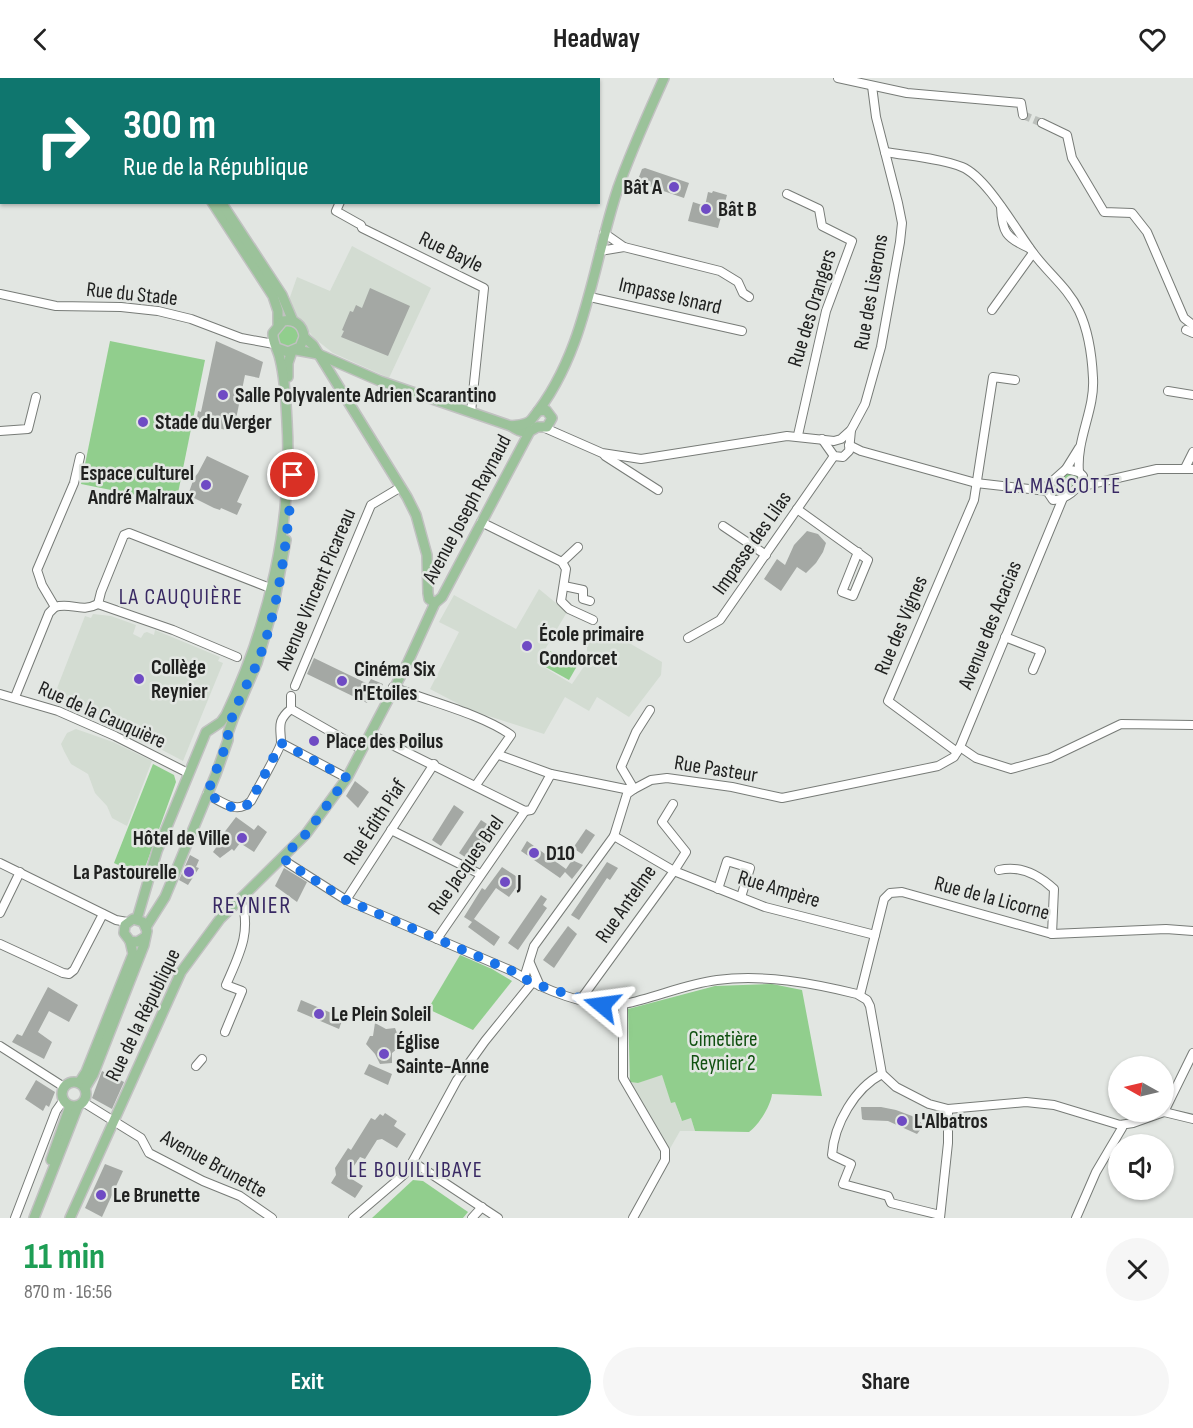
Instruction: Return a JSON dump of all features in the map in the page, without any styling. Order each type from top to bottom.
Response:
[{"type":"main road","name":"Avenue Joseph Raynaud","points":[[435,603],[442,597],[537,423],[578,335],[590,297],[604,233],[622,178],[664,78]]},
{"type":"main road","points":[[28,1218],[74,1104],[86,1094],[82,1085],[86,1072],[133,954],[130,941],[126,936],[129,923],[188,773],[206,732],[217,725],[227,711],[249,662],[279,547],[287,476],[286,414],[273,333],[278,324],[278,311],[273,296],[214,204]]},
{"type":"main road","points":[[222,204],[282,295],[293,321],[300,326],[304,337],[318,354],[416,515],[427,555],[429,599],[435,603]]},
{"type":"main road","points":[[278,324],[293,321]]},
{"type":"main road","points":[[82,1085],[93,1075],[136,969],[146,932],[165,897],[257,663],[284,557],[293,475],[294,440],[288,369],[294,351],[304,337]]},
{"type":"main road","points":[[276,346],[284,351],[318,354],[380,381],[511,426],[537,423],[549,425],[550,415]]},
{"type":"main road","name":"Avenue Joseph Raynaud","points":[[550,415],[554,385]]},
{"type":"main road","points":[[537,423],[550,415]]},
{"type":"main road","name":"Rue de la République","points":[[70,1218],[181,972],[204,938],[306,834],[347,778],[408,662],[435,603]]},
{"type":"main road","points":[[217,725],[228,733]]},
{"type":"main road","points":[[129,923],[143,922],[146,932]]},
{"type":"main road","points":[[130,941],[137,942],[146,932]]},
{"type":"main road","points":[[74,1104],[61,1095],[64,1087],[69,1082],[82,1085]]},
{"type":"main road","points":[[34,1218],[74,1104]]},
{"type":"street","points":[[842,79],[950,98],[1021,103],[1023,115]]},
{"type":"street","name":"Rue des Liserons","points":[[848,454],[839,445],[851,430],[865,404],[878,358],[900,242],[900,213],[872,86]]},
{"type":"street","points":[[1042,123],[1067,135],[1072,158],[1104,212],[1132,213],[1147,232],[1184,318],[1191,329]]},
{"type":"street","points":[[602,453],[632,458],[654,458],[766,438],[798,435],[822,439],[976,483],[1007,488],[1028,487],[1050,481],[1066,469],[1079,447],[1089,417],[1092,396],[1093,379],[1089,347],[1080,313],[1066,289],[1032,251],[1001,207],[982,184],[963,167],[885,152]]},
{"type":"street","name":"Rue des Orangers","points":[[788,194],[819,209],[822,226],[852,241],[826,312],[798,435]]},
{"type":"street","name":"Rue Bayle","points":[[339,204],[336,211],[361,225],[362,228],[484,288],[471,412]]},
{"type":"street","points":[[1001,207],[1004,231],[1013,241],[1032,251]]},
{"type":"street","points":[[604,233],[624,247],[720,271],[738,282],[743,293],[749,297]]},
{"type":"street","points":[[600,251],[624,247]]},
{"type":"street","points":[[992,310],[1032,251]]},
{"type":"street","name":"Rue du Stade","points":[[0,294],[56,306],[121,307],[158,311],[191,319],[241,338],[259,340],[276,346]]},
{"type":"street","name":"Impasse Isnard","points":[[590,297],[742,331]]},
{"type":"street","points":[[259,340],[273,333]]},
{"type":"street","name":"Rue des Vignes","points":[[958,749],[888,701],[974,500],[993,377],[1015,380]]},
{"type":"street","points":[[1168,391],[1193,395]]},
{"type":"street","points":[[0,431],[28,429],[36,397]]},
{"type":"street","points":[[550,415],[565,437]]},
{"type":"street","points":[[537,423],[602,453],[658,490]]},
{"type":"street","points":[[839,445],[840,458],[861,451]]},
{"type":"street","name":"Impasse des Lilas","points":[[688,638],[720,620],[839,445]]},
{"type":"street","points":[[1078,487],[1081,474],[1079,447]]},
{"type":"street","points":[[1028,487],[1047,491],[1053,500],[1063,498],[1078,487],[1157,469],[1189,468],[1193,452]]},
{"type":"street","points":[[55,607],[42,585],[37,570],[74,483],[80,457]]},
{"type":"street","points":[[1066,469],[1081,474],[1096,483]]},
{"type":"street","points":[[1047,491],[1050,481]]},
{"type":"street","name":"Avenue Vincent Picareau","points":[[295,686],[371,505],[401,487]]},
{"type":"street","name":"Avenue des Acacias","points":[[958,749],[1053,517],[1063,498]]},
{"type":"street","name":"Avenue des Acacias","points":[[1053,500],[1053,517]]},
{"type":"street","points":[[797,509],[858,552],[868,560],[853,596],[842,592],[858,552]]},
{"type":"street","points":[[481,522],[562,562],[566,569],[561,601],[569,609],[593,620]]},
{"type":"street","points":[[723,526],[766,555]]},
{"type":"street","points":[[99,604],[101,592],[124,535],[129,533],[270,588]]},
{"type":"street","points":[[562,562],[578,547]]},
{"type":"street","points":[[564,586],[583,590],[583,599],[590,601]]},
{"type":"street","points":[[15,697],[49,613],[62,604],[86,609],[99,604]]},
{"type":"street","points":[[99,604],[101,607],[173,630],[237,657]]},
{"type":"street","points":[[1005,637],[1041,651],[1033,670]]},
{"type":"street","points":[[393,687],[423,700],[443,704],[499,727],[511,735],[476,785]]},
{"type":"street","name":"Rue de la Cauquière","points":[[0,694],[58,711],[115,736],[188,773]]},
{"type":"street","points":[[207,794],[233,808],[244,808],[251,801],[281,743],[278,731],[290,702],[361,749]]},
{"type":"street","points":[[524,978],[534,946],[614,836],[627,794],[634,789],[621,767],[636,732],[650,710]]},
{"type":"street","points":[[958,749],[976,758],[1011,769],[1050,758],[1121,724],[1193,725]]},
{"type":"street","points":[[370,734],[525,811],[531,810],[551,774]]},
{"type":"street","points":[[281,743],[347,778]]},
{"type":"street","name":"Rue Pasteur","points":[[499,755],[551,774],[625,789],[634,789],[651,780],[668,778],[732,787],[782,798],[938,766],[954,757],[958,749]]},
{"type":"street","name":"Rue Édith Piaf","points":[[346,900],[434,764]]},
{"type":"street","points":[[673,804],[662,822],[686,852],[674,872]]},
{"type":"street","name":"Rue Jacques Brel","points":[[436,939],[525,811]]},
{"type":"street","points":[[392,830],[480,874]]},
{"type":"street","name":"Rue Antelme","points":[[580,999],[674,872],[614,836]]},
{"type":"street","points":[[283,857],[288,863],[346,900],[536,984],[580,999],[602,1005],[623,1004],[717,980],[772,979],[860,995],[867,1000],[870,1006],[882,1074],[896,1088],[929,1104],[948,1109],[1026,1102],[1054,1105],[1120,1125],[1136,1122]]},
{"type":"street","points":[[718,889],[727,861],[750,868],[741,897]]},
{"type":"street","points":[[0,862],[103,914],[129,923]]},
{"type":"street","points":[[999,870],[1012,868],[1041,877],[1054,889],[1052,933]]},
{"type":"street","points":[[0,913],[20,872]]},
{"type":"street","name":"Rue Ampère","points":[[674,872],[765,907],[875,935]]},
{"type":"street","name":"Rue de la Licorne","points":[[860,995],[884,899],[890,893],[902,892],[1052,933],[1166,929],[1193,931]]},
{"type":"street","points":[[225,1032],[242,992],[226,985],[245,940],[246,920],[241,899]]},
{"type":"street","points":[[0,944],[69,974],[74,970],[103,914]]},
{"type":"street","points":[[530,963],[536,984]]},
{"type":"street","points":[[353,1218],[407,1172],[457,1080],[485,1041],[536,984]]},
{"type":"street","points":[[623,1004],[623,1078],[665,1150],[664,1160],[633,1218]]},
{"type":"street","points":[[0,1046],[64,1087]]},
{"type":"street","points":[[1174,1092],[1193,1053]]},
{"type":"street","points":[[196,1066],[202,1059]]},
{"type":"street","points":[[882,1074],[868,1082],[839,1125],[832,1144],[832,1155],[851,1164],[843,1184],[888,1196],[891,1203],[901,1208],[940,1217],[948,1143],[948,1109]]},
{"type":"street","points":[[15,1218],[56,1111],[74,1104]]},
{"type":"street","name":"Avenue Brunette","points":[[74,1104],[113,1119],[141,1138],[149,1153],[203,1181],[240,1196],[272,1218]]},
{"type":"street","points":[[1174,1114],[1192,1117]]},
{"type":"street","points":[[1076,1218],[1096,1172],[1122,1128],[1120,1125]]},
{"type":"street","points":[[412,1162],[498,1218]]},
{"type":"street","points":[[472,1218],[482,1207]]},
{"type":"shaded area","points":[[352,246],[431,288],[389,378],[333,353],[314,338],[290,307],[290,297],[297,277],[330,291]]},
{"type":"shaded area","points":[[539,589],[567,612],[537,663],[572,684],[587,662],[587,647],[598,625],[662,662],[661,675],[629,717],[597,697],[589,711],[565,697],[544,734],[470,710],[430,689],[459,632],[439,622],[454,595],[516,629]]},
{"type":"shaded area","name":"Collège Reynier","points":[[93,614],[111,616],[136,625],[133,634],[141,638],[147,632],[154,635],[155,630],[220,657],[218,661],[223,663],[183,761],[149,743],[140,742],[125,734],[106,718],[54,696],[85,616],[91,618]]},
{"type":"shaded area","points":[[76,729],[113,742],[152,761],[127,826],[112,818],[107,806],[95,793],[88,774],[71,764],[64,751],[61,744],[67,733]]},
{"type":"shaded area","points":[[662,1074],[671,1102],[675,1101],[681,1120],[691,1117],[695,1131],[680,1131],[668,1152],[630,1082],[638,1083]]},
{"type":"green space","points":[[297,323],[302,344],[280,350],[275,328],[278,324]]},
{"type":"green space","name":"Stade du Verger","points":[[110,341],[205,360],[176,503],[81,484]]},
{"type":"green space","points":[[1066,469],[1079,472],[1078,487],[1053,500],[1048,485]]},
{"type":"green space","points":[[550,651],[577,666],[569,680],[542,665]]},
{"type":"green space","points":[[153,764],[174,775],[176,782],[142,876],[114,863]]},
{"type":"green space","points":[[460,955],[512,981],[473,1030],[428,1009]]},
{"type":"green space","name":"Cimetière Reynier 2","points":[[772,984],[802,990],[822,1096],[772,1094],[764,1115],[749,1132],[695,1131],[691,1118],[682,1121],[675,1102],[671,1103],[662,1075],[638,1083],[630,1082],[628,1009],[715,986]]},
{"type":"green space","points":[[413,1180],[423,1181],[468,1212],[463,1218],[372,1218]]},
{"type":"building","points":[[645,168],[689,183],[684,198],[637,182],[642,169]]},
{"type":"building","name":"Bât B","points":[[708,192],[727,195],[718,228],[688,221],[693,202],[705,206]]},
{"type":"building","points":[[370,288],[410,306],[388,356],[341,337],[350,311],[353,312],[356,305],[362,308]]},
{"type":"building","name":"Salle Polyvalente Adrien Scarantino","points":[[216,341],[263,362],[259,378],[245,375],[236,419],[230,417],[227,430],[196,424],[198,411],[201,412]]},
{"type":"building","name":"Espace culturel André Malraux","points":[[207,456],[249,476],[237,502],[242,504],[237,515],[221,508],[220,510],[214,508],[188,495],[194,478]]},
{"type":"building","points":[[807,531],[818,534],[826,543],[823,552],[806,573],[797,567],[781,591],[764,579],[777,559],[785,565],[794,545]]},
{"type":"building","name":"Cinéma Six n'Etoiles","points":[[314,658],[368,684],[371,679],[383,684],[376,698],[370,696],[367,703],[307,674]]},
{"type":"building","points":[[355,781],[369,792],[358,808],[346,796]]},
{"type":"building","points":[[454,805],[464,812],[441,846],[432,840]]},
{"type":"building","name":"Hôtel de Ville","points":[[236,817],[254,830],[258,825],[267,832],[254,852],[240,843],[234,851],[232,849],[220,858],[213,852],[222,839],[220,838]]},
{"type":"building","points":[[481,820],[496,830],[474,863],[459,853]]},
{"type":"building","points":[[586,829],[595,835],[582,854],[573,848]]},
{"type":"building","points":[[527,841],[566,869],[572,860],[583,865],[572,879],[565,872],[560,878],[521,851]]},
{"type":"building","name":"La Pastourelle","points":[[190,855],[199,860],[196,867],[199,868],[188,885],[179,880]]},
{"type":"building","points":[[607,862],[618,868],[610,880],[607,878],[579,920],[571,915]]},
{"type":"building","points":[[502,867],[522,880],[509,897],[496,888],[474,919],[500,937],[494,946],[468,927],[472,922],[464,917],[482,888],[485,890]]},
{"type":"building","points":[[284,868],[307,882],[297,902],[275,886]]},
{"type":"building","points":[[541,895],[547,899],[543,905],[547,908],[518,950],[508,943]]},
{"type":"building","points":[[568,926],[577,934],[554,968],[543,960]]},
{"type":"building","points":[[48,987],[78,1005],[69,1022],[49,1011],[38,1032],[52,1042],[44,1059],[12,1042],[17,1034],[22,1036]]},
{"type":"building","name":"Le Plein Soleil","points":[[301,1000],[343,1018],[339,1029],[297,1011]]},
{"type":"building","name":"Église Sainte-Anne","points":[[375,1023],[386,1029],[395,1028],[397,1033],[409,1039],[392,1053],[392,1063],[380,1064],[366,1044],[370,1036],[373,1036]]},
{"type":"building","points":[[369,1064],[392,1074],[388,1085],[364,1074]]},
{"type":"building","points":[[102,1071],[124,1082],[112,1109],[92,1098]]},
{"type":"building","points":[[36,1080],[55,1092],[49,1107],[46,1105],[43,1111],[25,1099]]},
{"type":"building","name":"L'Albatros","points":[[861,1107],[896,1110],[912,1116],[924,1125],[917,1134],[888,1121],[864,1120]]},
{"type":"building","points":[[385,1113],[397,1121],[394,1126],[406,1134],[397,1148],[382,1139],[377,1140],[365,1159],[360,1157],[347,1176],[363,1186],[355,1198],[331,1183],[336,1175],[335,1168],[348,1148],[351,1150],[371,1118],[375,1120],[380,1114],[383,1116]]},
{"type":"building","name":"Le Brunette","points":[[105,1164],[123,1171],[102,1217],[85,1208]]},
{"type":"tunnel","points":[[1023,115],[1042,123]]},
{"type":"place","name":"Bât A","points":[[674,187]]},
{"type":"place","name":"Bât B","points":[[706,209]]},
{"type":"place","name":"Salle Polyvalente Adrien Scarantino","points":[[223,395]]},
{"type":"place","name":"Stade du Verger","points":[[143,422]]},
{"type":"place","name":"Espace culturel André Malraux","points":[[206,485]]},
{"type":"place","name":"École primaire Condorcet","points":[[527,646]]},
{"type":"place","name":"Collège Reynier","points":[[139,679]]},
{"type":"place","name":"Cinéma Six n'Etoiles","points":[[342,681]]},
{"type":"place","name":"Place des Poilus","points":[[314,741]]},
{"type":"place","name":"Hôtel de Ville","points":[[242,838]]},
{"type":"place","name":"D10","points":[[534,853]]},
{"type":"place","name":"La Pastourelle","points":[[189,872]]},
{"type":"place","name":"J","points":[[505,882]]},
{"type":"place","name":"Le Plein Soleil","points":[[319,1014]]},
{"type":"place","name":"Église Sainte-Anne","points":[[384,1054]]},
{"type":"place","name":"L'Albatros","points":[[902,1121]]},
{"type":"place","name":"Le Brunette","points":[[101,1195]]},
{"type":"district","name":"LA MASCOTTE","points":[[1063,486]]},
{"type":"district","name":"LA CAUQUIÈRE","points":[[181,597]]},
{"type":"district","name":"REYNIER","points":[[252,905]]},
{"type":"district","name":"LE BOUILLIBAYE","points":[[416,1170]]},
{"type":"route","points":[[293,475],[284,557],[266,631],[257,663],[233,719],[228,740],[207,794],[233,808],[244,808],[251,801],[281,743],[347,778],[306,834],[283,857],[288,863],[346,900],[512,971],[532,983],[602,1005]]}]
